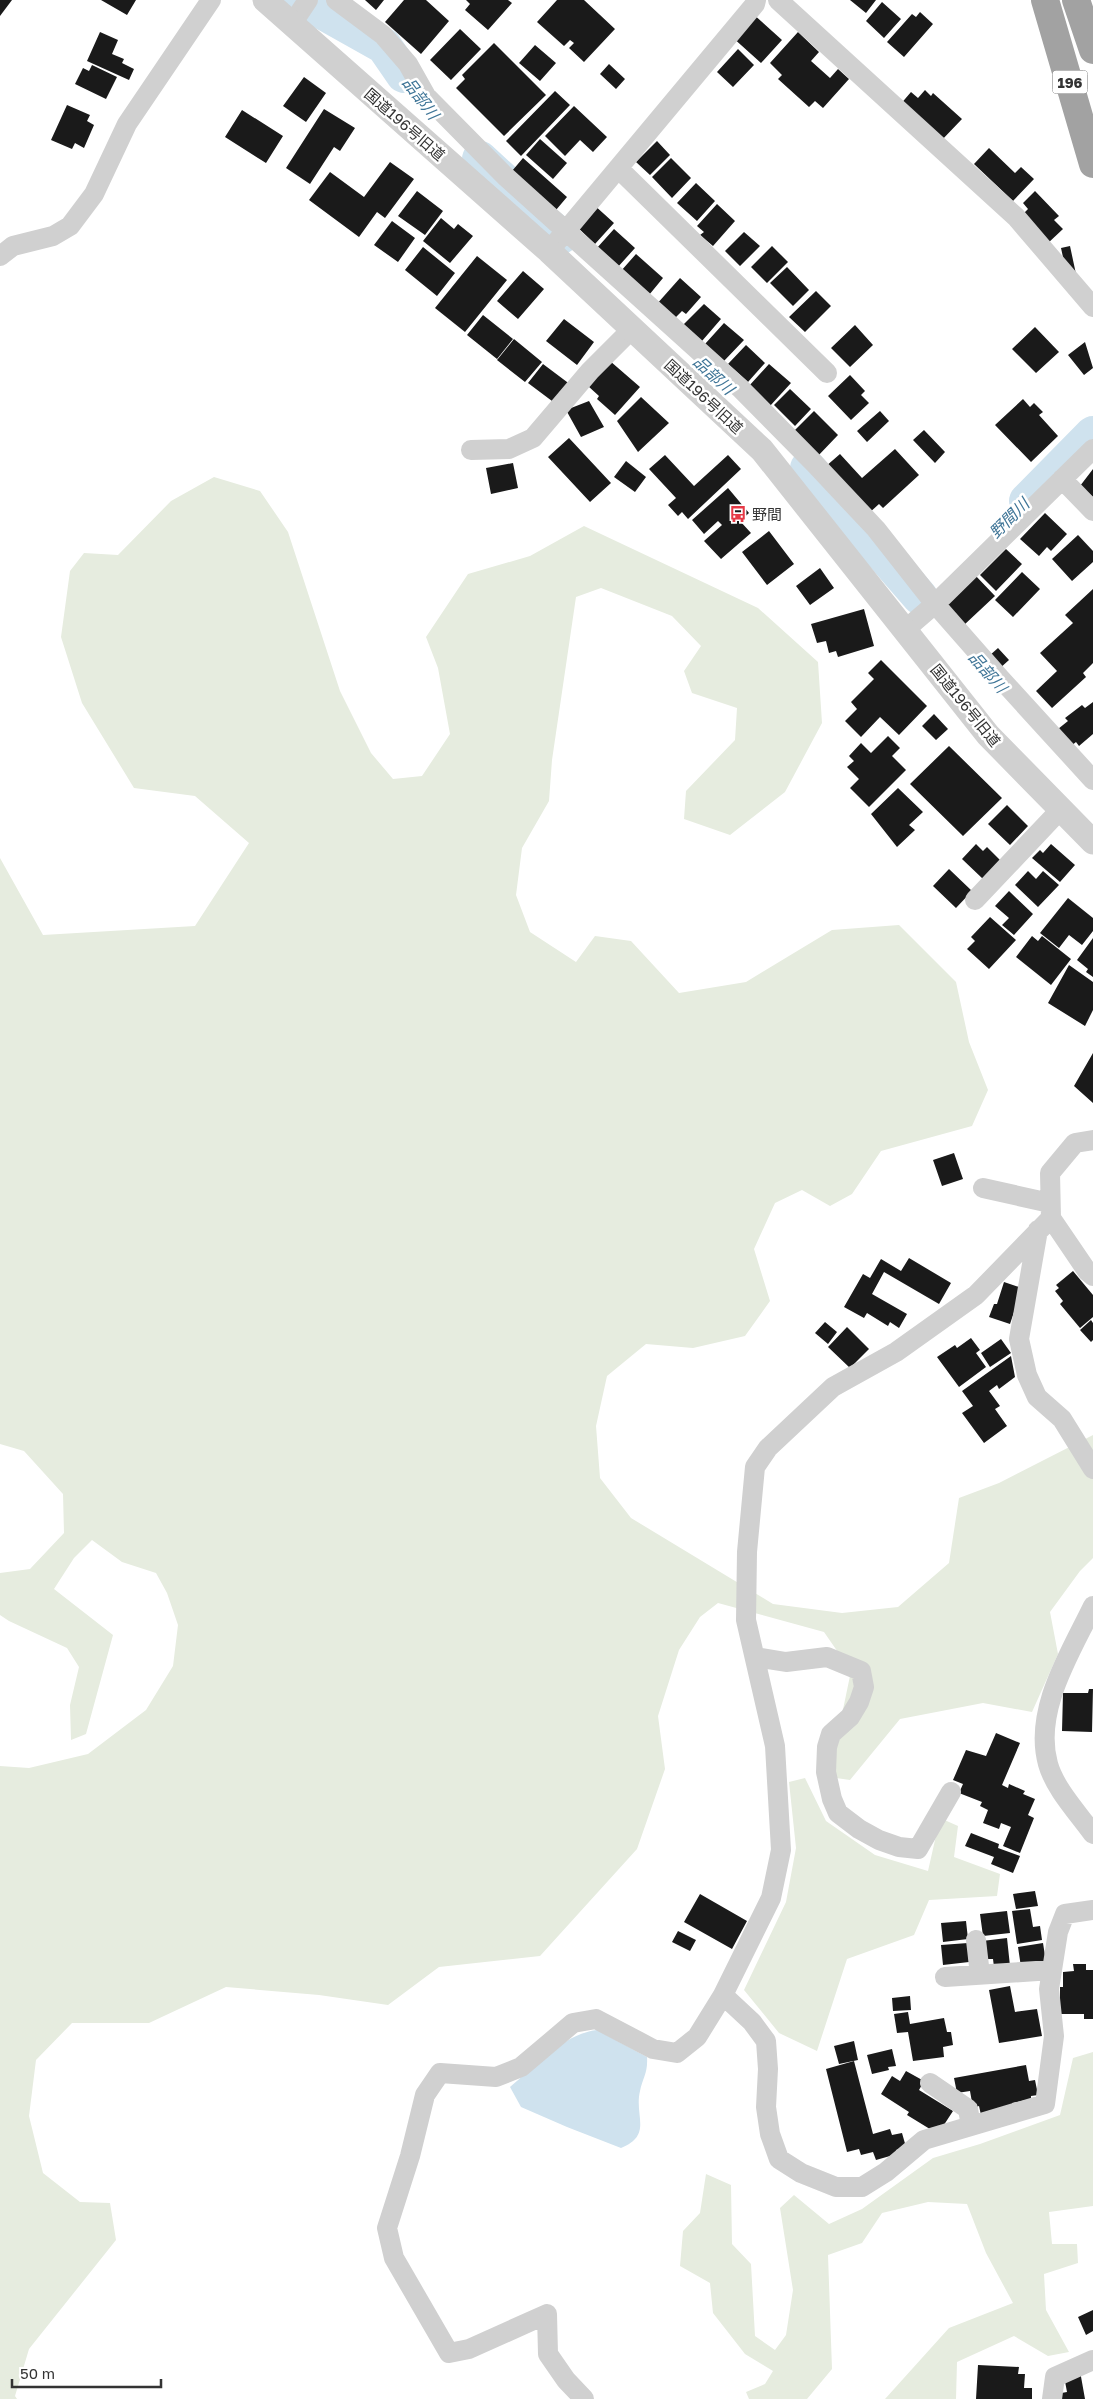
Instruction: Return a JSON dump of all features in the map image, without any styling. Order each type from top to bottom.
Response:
[{"type":"highway","name":"196","points":[[1045,0],[1093,164]]},
{"type":"highway","name":"196","points":[[1076,0],[1093,50]]},
{"type":"street","points":[[0,256],[13,246],[53,236],[70,226],[94,194],[127,124],[211,0]]},
{"type":"street","name":"国道196号旧道","points":[[265,0],[549,251],[762,450],[906,629],[988,735],[1093,842]]},
{"type":"street","points":[[293,24],[308,0]]},
{"type":"street","points":[[336,0],[383,35],[408,64],[426,96],[505,176],[566,229],[740,388],[814,463],[884,539],[935,604],[1093,780]]},
{"type":"street","points":[[549,251],[755,4],[756,0]]},
{"type":"street","points":[[778,0],[1016,217],[1093,307]]},
{"type":"street","points":[[618,168],[827,373]]},
{"type":"street","points":[[470,450],[509,449],[533,438],[590,371],[632,329]]},
{"type":"street","points":[[906,629],[935,604],[1093,449]]},
{"type":"street","points":[[1062,479],[1093,511]]},
{"type":"street","points":[[975,900],[1061,809]]},
{"type":"street","points":[[1093,1140],[1075,1144],[1050,1173],[1046,1217],[1019,1339],[1028,1375],[1037,1397],[1062,1419],[1093,1469]]},
{"type":"street","points":[[983,1188],[1046,1217],[1087,1271],[1093,1276]]},
{"type":"street","points":[[584,2399],[566,2380],[548,2354],[547,2314],[469,2349],[449,2353],[394,2258],[387,2228],[410,2156],[425,2095],[440,2073],[496,2077],[521,2067],[574,2023],[596,2018],[653,2049],[678,2053],[697,2037],[723,1995],[772,1898],[781,1850],[775,1746],[746,1610],[747,1552],[755,1467],[768,1448],[833,1387],[896,1352],[976,1295],[1046,1217]]},
{"type":"street","points":[[1093,1606],[1057,1681],[1046,1731],[1048,1764],[1058,1785],[1093,1834]]},
{"type":"street","points":[[755,1657],[786,1662],[828,1657],[861,1671],[864,1687],[850,1716],[831,1734],[827,1747],[826,1772],[838,1813],[859,1829],[886,1842],[918,1849],[951,1792]]},
{"type":"street","points":[[723,1995],[752,2022],[766,2041],[768,2069],[766,2107],[770,2134],[779,2159],[801,2174],[836,2186],[862,2187],[886,2172],[924,2140],[1045,2104],[1054,2036],[1049,1989],[1058,1932],[1065,1914],[1093,1910]]},
{"type":"street","points":[[976,1940],[980,1975]]},
{"type":"street","points":[[945,1977],[1052,1970]]},
{"type":"street","points":[[930,2082],[968,2109],[971,2126]]},
{"type":"street","points":[[1052,2399],[1055,2377],[1093,2360]]},
{"type":"shaded area","points":[[214,477],[260,491],[288,532],[340,691],[371,753],[393,779],[422,776],[450,734],[438,668],[426,637],[468,574],[530,556],[584,526],[758,608],[818,662],[822,723],[785,792],[730,835],[684,819],[686,791],[735,740],[737,708],[692,693],[684,671],[701,646],[672,616],[601,588],[576,597],[552,760],[549,801],[522,848],[516,895],[530,932],[576,962],[595,936],[631,941],[679,993],[746,982],[832,930],[899,925],[956,982],[969,1042],[988,1090],[972,1126],[881,1151],[852,1194],[830,1206],[802,1190],[775,1203],[754,1249],[770,1301],[745,1336],[693,1348],[646,1344],[607,1376],[596,1426],[600,1478],[631,1518],[773,1604],[842,1613],[898,1607],[949,1563],[959,1498],[999,1483],[1093,1435],[1093,1558],[1080,1571],[1050,1612],[1058,1654],[1032,1712],[983,1703],[900,1719],[850,1780],[829,1777],[851,1671],[824,1632],[718,1603],[700,1617],[679,1650],[658,1716],[665,1769],[637,1849],[540,1956],[439,1967],[388,2005],[319,1995],[226,1987],[149,2023],[72,2023],[36,2060],[29,2116],[43,2173],[80,2202],[110,2203],[116,2240],[29,2349],[15,2396],[17,2399],[0,2399],[0,1766],[29,1768],[88,1754],[146,1710],[173,1666],[178,1625],[167,1593],[156,1573],[122,1562],[92,1540],[74,1558],[54,1589],[113,1635],[86,1734],[71,1740],[70,1705],[79,1667],[67,1648],[0,1615],[0,1573],[30,1569],[64,1533],[63,1494],[24,1451],[0,1444],[0,858],[43,935],[195,926],[249,843],[195,796],[134,788],[82,703],[61,637],[70,571],[84,553],[118,555],[171,501]]},
{"type":"shaded area","points":[[805,1778],[826,1821],[875,1855],[928,1871],[940,1818],[958,1826],[954,1857],[1000,1874],[997,1896],[929,1900],[914,1935],[847,1959],[817,2051],[779,2033],[744,1990],[786,1902],[796,1848],[789,1782]]},
{"type":"shaded area","points":[[1093,2052],[1093,2206],[1049,2212],[1052,2244],[1077,2244],[1078,2263],[1044,2274],[1046,2310],[1069,2352],[1048,2356],[1014,2336],[957,2362],[956,2399],[885,2399],[949,2328],[1013,2303],[986,2253],[967,2204],[928,2202],[882,2213],[862,2243],[828,2255],[832,2369],[807,2399],[749,2399],[746,2392],[765,2384],[773,2371],[745,2354],[713,2313],[710,2283],[680,2266],[683,2231],[700,2213],[706,2174],[731,2185],[732,2244],[751,2264],[755,2336],[775,2350],[786,2335],[793,2290],[780,2208],[794,2195],[829,2224],[862,2209],[933,2158],[980,2144],[1060,2115],[1073,2058]]},
{"type":"water","points":[[597,2030],[647,2057],[646,2071],[639,2100],[639,2131],[637,2137],[631,2143],[621,2148],[521,2107],[510,2087],[561,2044],[585,2033]]},
{"type":"building","points":[[0,0],[12,0],[0,16]]},
{"type":"building","points":[[101,0],[136,0],[127,15]]},
{"type":"building","points":[[365,0],[384,0],[376,10]]},
{"type":"building","points":[[404,0],[426,0],[449,21],[421,54],[385,22]]},
{"type":"building","points":[[466,0],[508,0],[512,3],[488,30],[465,10],[470,4]]},
{"type":"building","points":[[557,0],[584,0],[615,29],[584,62],[569,48],[574,43],[570,40],[564,46],[537,22]]},
{"type":"building","points":[[850,0],[876,0],[866,13]]},
{"type":"building","points":[[882,2],[901,19],[884,38],[866,21]]},
{"type":"building","points":[[920,12],[933,24],[904,57],[887,42],[912,14],[916,17]]},
{"type":"building","points":[[752,13],[782,40],[761,63],[731,36]]},
{"type":"building","points":[[460,29],[481,49],[451,80],[430,60]]},
{"type":"building","points":[[100,32],[118,40],[112,54],[124,59],[122,63],[134,69],[129,80],[87,61]]},
{"type":"building","points":[[798,32],[819,52],[811,61],[830,78],[838,69],[849,79],[823,108],[815,101],[809,107],[778,79],[782,75],[770,63]]},
{"type":"building","points":[[494,43],[546,95],[504,136],[456,88],[465,79],[462,75]]},
{"type":"building","points":[[535,45],[556,63],[540,81],[519,63]]},
{"type":"building","points":[[738,49],[754,65],[733,87],[717,72]]},
{"type":"building","points":[[609,64],[625,79],[616,89],[600,74]]},
{"type":"building","points":[[92,65],[117,77],[106,99],[75,84],[83,68],[89,71]]},
{"type":"building","points":[[304,77],[326,93],[306,122],[283,106]]},
{"type":"building","points":[[925,90],[931,96],[933,93],[962,119],[940,142],[899,106],[911,92],[918,98]]},
{"type":"building","points":[[555,91],[570,105],[521,156],[506,141]]},
{"type":"building","points":[[67,105],[90,115],[87,121],[94,125],[84,148],[75,143],[72,149],[51,140]]},
{"type":"building","points":[[574,106],[607,137],[593,152],[580,140],[565,156],[545,136]]},
{"type":"building","points":[[324,109],[355,128],[340,151],[334,147],[310,184],[286,168]]},
{"type":"building","points":[[242,110],[283,136],[266,163],[225,137]]},
{"type":"building","points":[[540,139],[567,163],[553,179],[526,155]]},
{"type":"building","points":[[657,141],[670,155],[650,175],[636,162]]},
{"type":"building","points":[[989,148],[1015,173],[1021,167],[1034,179],[1013,201],[974,164]]},
{"type":"building","points":[[523,158],[567,197],[556,210],[512,171]]},
{"type":"building","points":[[671,158],[691,178],[672,198],[652,177]]},
{"type":"building","points":[[390,162],[414,179],[385,218],[377,212],[359,237],[309,200],[330,172],[364,197]]},
{"type":"building","points":[[696,183],[715,201],[697,221],[677,203]]},
{"type":"building","points":[[417,191],[443,211],[425,235],[398,216]]},
{"type":"building","points":[[1035,191],[1059,216],[1054,220],[1063,229],[1047,244],[1021,216],[1028,209],[1023,203]]},
{"type":"building","points":[[593,204],[614,223],[595,244],[574,224]]},
{"type":"building","points":[[717,204],[735,221],[713,246],[700,235],[704,232],[697,226]]},
{"type":"building","points":[[441,218],[454,229],[458,224],[473,236],[450,263],[423,241]]},
{"type":"building","points":[[392,221],[415,238],[398,262],[374,245]]},
{"type":"building","points":[[614,229],[635,248],[617,268],[596,249]]},
{"type":"building","points":[[744,232],[760,246],[740,266],[725,251]]},
{"type":"building","points":[[772,246],[788,262],[767,283],[751,267]]},
{"type":"building","points":[[1070,246],[1076,274],[1066,271],[1061,248]]},
{"type":"building","points":[[423,247],[455,273],[437,296],[405,270]]},
{"type":"building","points":[[636,254],[663,278],[649,295],[621,271]]},
{"type":"building","points":[[477,256],[507,280],[465,332],[435,308]]},
{"type":"building","points":[[787,267],[809,290],[793,306],[770,283]]},
{"type":"building","points":[[523,271],[544,289],[518,319],[497,301]]},
{"type":"building","points":[[680,278],[701,297],[686,314],[682,311],[673,320],[656,305]]},
{"type":"building","points":[[816,291],[831,306],[805,332],[789,317]]},
{"type":"building","points":[[704,304],[721,319],[702,341],[683,325]]},
{"type":"building","points":[[483,315],[513,339],[497,359],[467,335]]},
{"type":"building","points":[[564,319],[594,342],[577,365],[546,341]]},
{"type":"building","points":[[724,323],[744,340],[724,361],[705,344]]},
{"type":"building","points":[[855,325],[873,345],[850,367],[831,348]]},
{"type":"building","points":[[1035,327],[1059,352],[1036,373],[1012,349]]},
{"type":"building","points":[[514,339],[542,362],[525,382],[497,360]]},
{"type":"building","points":[[1085,342],[1093,368],[1084,375],[1068,355]]},
{"type":"building","points":[[746,345],[765,363],[748,382],[728,364]]},
{"type":"building","points":[[610,361],[640,387],[615,415],[597,399],[599,396],[588,386]]},
{"type":"building","points":[[543,364],[571,385],[556,404],[528,383]]},
{"type":"building","points":[[769,364],[791,383],[770,406],[748,387]]},
{"type":"building","points":[[850,375],[865,391],[861,395],[869,403],[851,420],[828,396]]},
{"type":"building","points":[[790,389],[811,409],[795,426],[774,405]]},
{"type":"building","points":[[641,397],[669,423],[638,452],[617,421]]},
{"type":"building","points":[[1023,399],[1030,407],[1034,403],[1043,412],[1039,415],[1058,436],[1031,462],[995,425]]},
{"type":"building","points":[[589,401],[604,427],[581,437],[566,410]]},
{"type":"building","points":[[814,411],[838,435],[816,458],[791,434]]},
{"type":"building","points":[[880,411],[889,421],[867,442],[857,431]]},
{"type":"building","points":[[924,430],[945,452],[935,463],[913,440]]},
{"type":"building","points":[[569,438],[611,483],[590,502],[548,457]]},
{"type":"building","points":[[895,449],[919,475],[883,508],[879,504],[868,514],[825,467],[840,454],[862,478]]},
{"type":"building","points":[[665,455],[694,486],[728,455],[741,469],[688,519],[682,512],[678,516],[668,505],[676,498],[649,469]]},
{"type":"building","points":[[626,461],[646,477],[635,492],[614,477]]},
{"type":"building","points":[[513,463],[518,488],[491,494],[486,468]]},
{"type":"building","points":[[1093,469],[1093,497],[1080,486]]},
{"type":"building","points":[[728,488],[749,513],[740,521],[751,533],[721,559],[704,541],[722,525],[718,521],[704,534],[692,520]]},
{"type":"building","points":[[1045,513],[1067,534],[1051,551],[1047,547],[1039,556],[1020,539]]},
{"type":"building","points":[[769,531],[794,564],[767,585],[742,552]]},
{"type":"building","points":[[1078,535],[1093,551],[1093,562],[1072,581],[1052,559]]},
{"type":"building","points":[[1006,549],[1022,564],[996,591],[980,575]]},
{"type":"building","points":[[820,568],[834,588],[810,605],[796,586]]},
{"type":"building","points":[[1022,572],[1040,589],[1013,617],[995,600]]},
{"type":"building","points":[[974,574],[995,596],[964,625],[943,603]]},
{"type":"building","points":[[1093,589],[1093,663],[1083,673],[1086,677],[1052,708],[1036,691],[1057,671],[1040,653],[1073,623],[1065,615]]},
{"type":"building","points":[[864,609],[874,646],[838,657],[836,651],[829,653],[826,641],[817,643],[811,624]]},
{"type":"building","points":[[998,648],[1009,660],[999,669],[989,656]]},
{"type":"building","points":[[881,660],[927,706],[899,735],[880,717],[861,737],[845,721],[857,709],[851,702],[874,679],[868,673]]},
{"type":"building","points":[[1093,702],[1093,734],[1079,746],[1076,742],[1071,746],[1058,729],[1068,721],[1065,718],[1082,705],[1085,708]]},
{"type":"building","points":[[934,714],[948,729],[936,740],[922,726]]},
{"type":"building","points":[[888,736],[900,748],[892,756],[906,770],[869,807],[850,788],[859,779],[847,767],[854,761],[849,756],[861,743],[871,753]]},
{"type":"building","points":[[949,746],[1002,798],[963,836],[910,784]]},
{"type":"building","points":[[898,788],[923,812],[909,825],[915,830],[897,847],[871,814]]},
{"type":"building","points":[[1007,805],[1028,826],[1010,845],[988,824]]},
{"type":"building","points":[[976,844],[983,851],[987,847],[1000,860],[983,879],[962,859]]},
{"type":"building","points":[[1051,844],[1075,865],[1060,882],[1032,858],[1040,850],[1043,853]]},
{"type":"building","points":[[949,869],[972,891],[956,908],[933,886]]},
{"type":"building","points":[[1028,871],[1036,879],[1043,871],[1059,885],[1038,907],[1015,885]]},
{"type":"building","points":[[1009,891],[1033,914],[1014,935],[1002,925],[1009,918],[995,906]]},
{"type":"building","points":[[1068,898],[1093,918],[1093,931],[1082,945],[1069,935],[1059,948],[1040,933]]},
{"type":"building","points":[[990,917],[1016,940],[989,969],[967,949],[975,941],[971,937]]},
{"type":"building","points":[[1032,936],[1038,941],[1042,936],[1071,959],[1051,985],[1016,957]]},
{"type":"building","points":[[1093,938],[1093,977],[1086,972],[1088,969],[1077,960]]},
{"type":"building","points":[[1069,965],[1093,982],[1093,1010],[1085,1026],[1048,1003]]},
{"type":"building","points":[[1093,1053],[1093,1103],[1074,1086]]},
{"type":"building","points":[[954,1153],[963,1179],[942,1186],[933,1160]]},
{"type":"building","points":[[909,1258],[951,1283],[939,1304],[884,1272],[872,1294],[907,1314],[899,1328],[890,1322],[888,1326],[867,1313],[864,1318],[844,1307],[863,1274],[870,1278],[881,1259],[901,1271]]},
{"type":"building","points":[[1073,1271],[1093,1295],[1093,1317],[1080,1328],[1060,1304],[1063,1301],[1055,1291],[1059,1288],[1056,1285]]},
{"type":"building","points":[[1004,1282],[1022,1288],[1010,1324],[989,1317],[994,1304],[997,1304]]},
{"type":"building","points":[[1091,1320],[1093,1323],[1093,1340],[1091,1342],[1080,1330]]},
{"type":"building","points":[[825,1322],[837,1332],[828,1344],[815,1333]]},
{"type":"building","points":[[847,1327],[869,1349],[850,1368],[828,1347]]},
{"type":"building","points":[[971,1338],[980,1350],[976,1353],[986,1367],[959,1387],[937,1357],[955,1345],[957,1348]]},
{"type":"building","points":[[1001,1339],[1011,1353],[990,1367],[981,1353]]},
{"type":"building","points":[[1011,1356],[1015,1377],[999,1389],[997,1385],[989,1391],[1000,1406],[995,1409],[1007,1426],[984,1443],[962,1413],[973,1406],[962,1391]]},
{"type":"building","points":[[1089,1689],[1093,1689],[1092,1732],[1062,1731],[1063,1693],[1088,1693]]},
{"type":"building","points":[[996,1733],[1020,1743],[1002,1785],[1008,1788],[1009,1784],[1025,1791],[1023,1794],[1035,1799],[1028,1815],[1034,1818],[1020,1853],[1003,1846],[1011,1827],[1001,1823],[999,1829],[983,1823],[988,1810],[980,1806],[982,1802],[959,1793],[963,1784],[953,1780],[966,1750],[986,1756]]},
{"type":"building","points":[[971,1833],[999,1844],[998,1848],[1020,1856],[1013,1873],[991,1864],[994,1857],[965,1846]]},
{"type":"building","points":[[1035,1891],[1038,1906],[1016,1909],[1013,1894]]},
{"type":"building","points":[[700,1894],[747,1921],[732,1949],[684,1922]]},
{"type":"building","points":[[1030,1909],[1033,1927],[1040,1926],[1042,1940],[1017,1944],[1012,1911]]},
{"type":"building","points":[[1007,1911],[1010,1933],[983,1936],[980,1914]]},
{"type":"building","points":[[966,1921],[968,1939],[943,1942],[941,1923]]},
{"type":"building","points":[[678,1931],[696,1940],[690,1951],[672,1942]]},
{"type":"building","points":[[1007,1938],[1010,1966],[994,1967],[993,1959],[984,1959],[982,1941]]},
{"type":"building","points":[[968,1943],[969,1962],[943,1965],[941,1945]]},
{"type":"building","points":[[1043,1943],[1046,1962],[1021,1967],[1018,1947]]},
{"type":"building","points":[[1073,1964],[1086,1964],[1086,1970],[1093,1970],[1093,2019],[1084,2019],[1084,2014],[1060,2014],[1060,1987],[1063,1987],[1063,1972],[1074,1971]]},
{"type":"building","points":[[1010,1986],[1015,2012],[1037,2009],[1042,2036],[999,2043],[989,1990]]},
{"type":"building","points":[[910,1996],[911,2010],[893,2011],[892,1998]]},
{"type":"building","points":[[908,2012],[910,2024],[944,2018],[947,2032],[951,2032],[953,2045],[943,2047],[944,2057],[913,2061],[908,2032],[897,2033],[894,2014]]},
{"type":"building","points":[[854,2041],[858,2060],[839,2064],[834,2046]]},
{"type":"building","points":[[892,2049],[896,2066],[888,2067],[889,2070],[872,2074],[867,2055]]},
{"type":"building","points":[[854,2061],[873,2134],[890,2129],[892,2135],[902,2133],[906,2147],[896,2150],[897,2154],[876,2160],[873,2152],[861,2155],[859,2149],[847,2152],[826,2069]]},
{"type":"building","points":[[1026,2065],[1029,2081],[1035,2080],[1038,2095],[1031,2096],[1031,2099],[1012,2103],[1014,2112],[981,2115],[979,2106],[973,2108],[970,2091],[957,2093],[954,2078]]},
{"type":"building","points":[[906,2071],[924,2081],[919,2090],[953,2111],[938,2134],[907,2115],[909,2112],[881,2094],[892,2076],[900,2081]]},
{"type":"building","points":[[1093,2310],[1093,2331],[1086,2335],[1078,2317]]},
{"type":"building","points":[[978,2365],[1019,2367],[1018,2374],[1025,2374],[1024,2388],[1032,2388],[1032,2399],[976,2399]]},
{"type":"building","points":[[1080,2371],[1085,2399],[1057,2399],[1056,2394],[1067,2392],[1064,2376]]},
{"type":"waterway","name":"品部川","points":[[302,0],[384,46],[404,75]]},
{"type":"waterway","name":"品部川","points":[[480,159],[505,182],[513,198],[561,236]]},
{"type":"waterway","name":"野間川","points":[[1027,501],[1093,434]]},
{"type":"waterway","name":"品部川","points":[[808,468],[920,597]]},
{"type":"place","name":"野間","points":[[738,514]]}]
